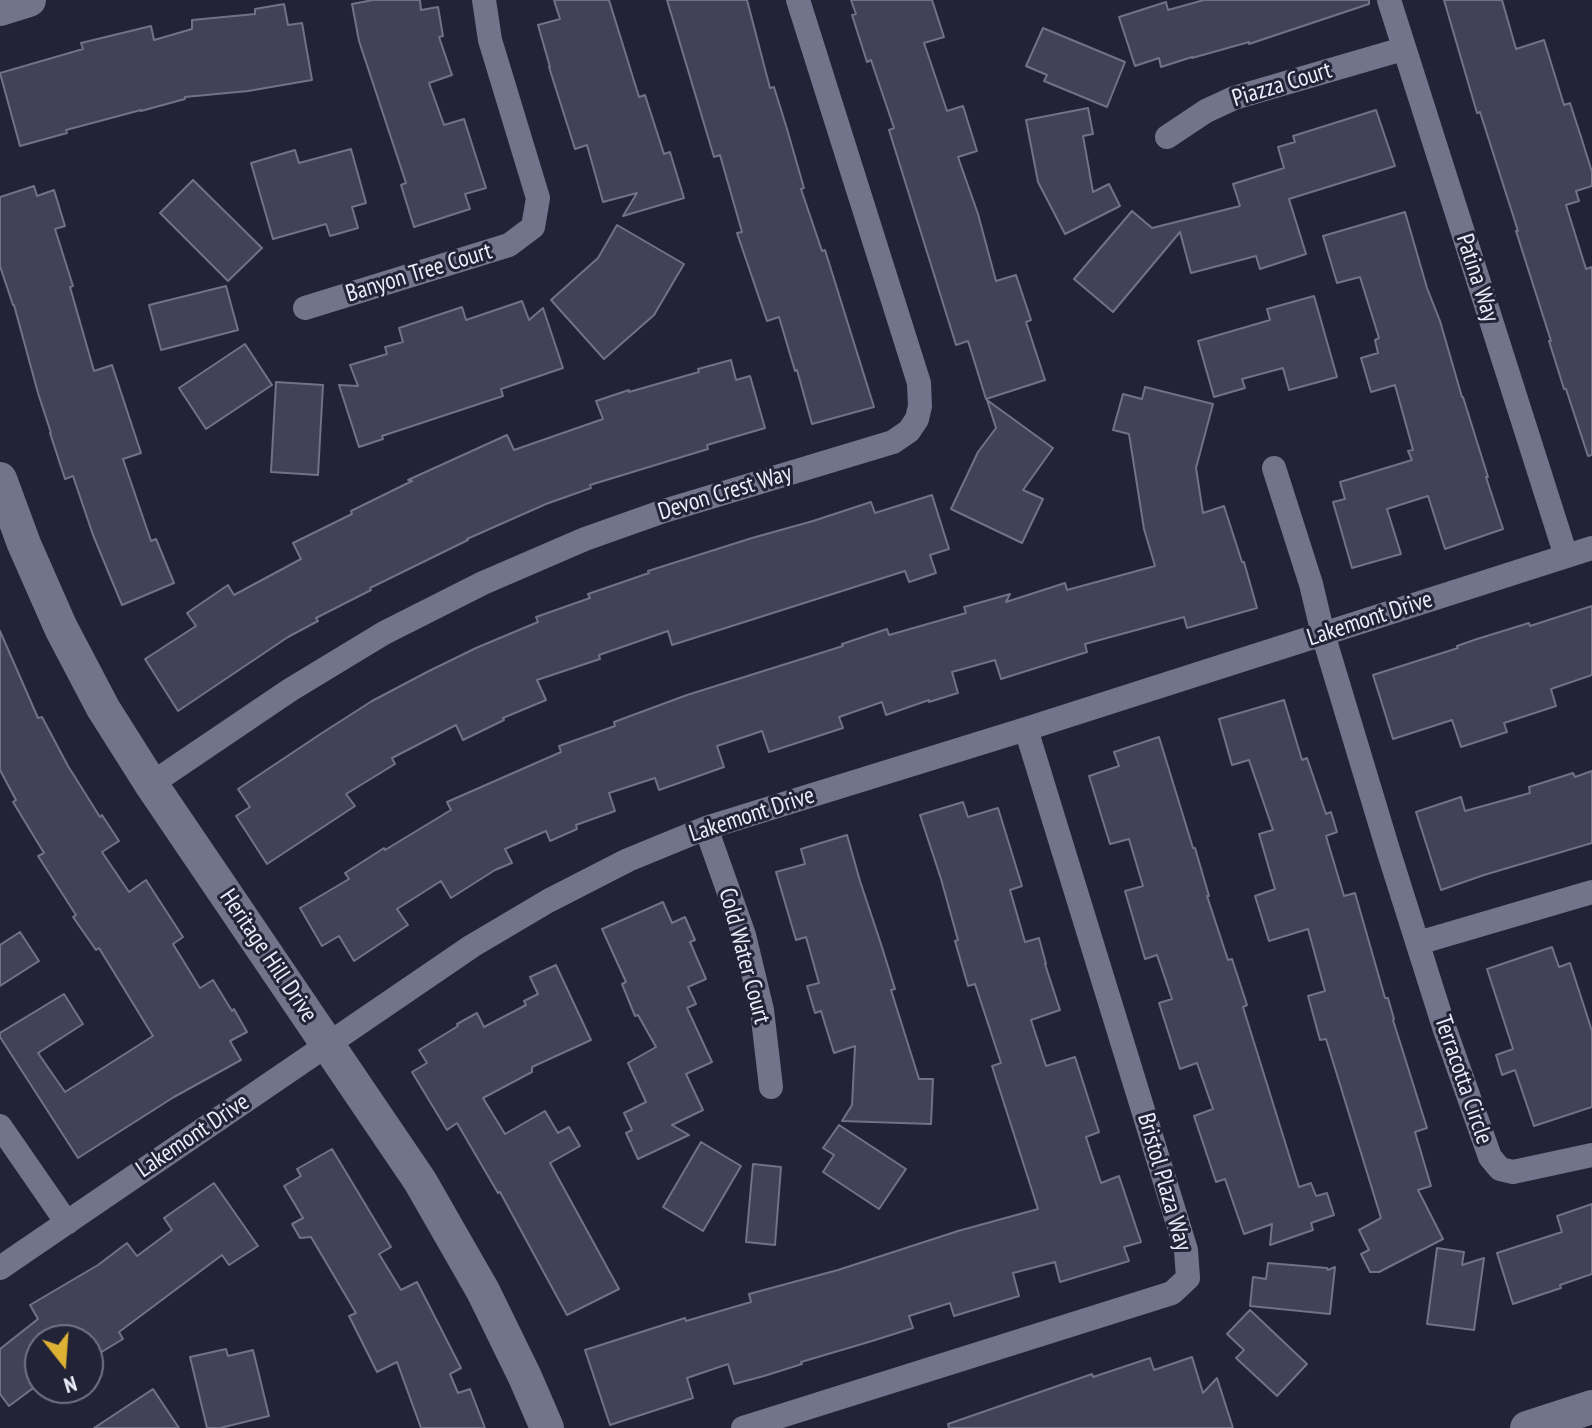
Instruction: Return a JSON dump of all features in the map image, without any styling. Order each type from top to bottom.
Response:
[{"type":"street","points":[[0,9],[29,0]]},
{"type":"street","name":"Banyon Tree Court","points":[[305,308],[509,245],[533,227],[538,198],[490,40],[484,0]]},
{"type":"street","name":"Devon Crest Way","points":[[151,784],[384,633],[483,583],[664,511],[893,442],[909,431],[917,419],[920,406],[919,383],[798,0]]},
{"type":"street","name":"Patina Way","points":[[1389,0],[1566,556]]},
{"type":"street","name":"Piazza Court","points":[[1167,137],[1206,111],[1234,98],[1403,49]]},
{"type":"street","name":"Terracotta Circle","points":[[1274,468],[1444,1027],[1490,1157],[1500,1169],[1513,1172],[1592,1155]]},
{"type":"street","name":"Heritage Hill Drive","points":[[0,479],[24,544],[61,628],[103,708],[151,784],[420,1181],[475,1277],[547,1428]]},
{"type":"street","name":"Lakemont Drive","points":[[0,1268],[472,946],[548,901],[628,860],[706,828],[1592,548]]},
{"type":"street","name":"Bristol Plaza Way","points":[[743,1428],[1172,1293],[1188,1278],[1186,1250],[1026,729]]},
{"type":"street","name":"Cold Water Court","points":[[706,828],[744,935],[762,1010],[771,1087]]},
{"type":"street","points":[[1418,943],[1592,892]]},
{"type":"street","points":[[0,1126],[67,1223]]},
{"type":"street","points":[[1527,1428],[1592,1407]]},
{"type":"building","points":[[373,0],[420,0],[421,10],[438,7],[443,36],[439,37],[452,75],[429,83],[444,125],[464,119],[486,188],[465,194],[470,209],[414,227],[401,185],[406,183],[359,41],[352,4]]},
{"type":"building","points":[[554,0],[609,0],[639,97],[645,95],[664,154],[670,152],[684,198],[623,216],[637,193],[603,202],[587,145],[575,149],[538,25],[560,19]]},
{"type":"building","points":[[667,0],[747,0],[770,88],[774,87],[804,188],[801,189],[822,251],[825,250],[874,407],[812,424],[779,317],[767,321],[737,233],[742,232],[720,155],[714,157]]},
{"type":"building","points":[[851,0],[932,0],[944,37],[924,43],[947,111],[963,106],[977,151],[958,157],[978,214],[996,281],[1016,275],[1031,320],[1026,322],[1045,380],[986,399],[968,341],[956,345],[889,130],[894,128],[871,60],[867,62],[852,15],[856,14]]},
{"type":"building","points":[[1204,0],[1369,0],[1369,4],[1249,44],[1161,67],[1159,58],[1135,66],[1119,17],[1166,2],[1168,10]]},
{"type":"building","points":[[1444,0],[1502,0],[1516,49],[1544,40],[1564,105],[1570,103],[1592,172],[1592,186],[1576,191],[1579,201],[1566,205],[1586,269],[1592,267],[1592,455],[1588,456],[1564,389],[1518,231],[1480,112],[1477,113]]},
{"type":"building","points":[[284,4],[288,25],[302,23],[312,80],[248,91],[185,97],[20,146],[0,73],[83,49],[81,43],[151,26],[154,40],[192,29],[192,20],[255,14],[255,9]]},
{"type":"building","points":[[1043,28],[1125,62],[1107,107],[1044,81],[1047,75],[1026,66]]},
{"type":"building","points":[[1088,108],[1093,134],[1083,136],[1093,192],[1109,184],[1120,206],[1065,234],[1038,182],[1026,120]]},
{"type":"building","points":[[1376,110],[1395,166],[1289,199],[1306,254],[1260,269],[1256,256],[1191,273],[1180,232],[1113,312],[1074,279],[1132,211],[1152,228],[1240,206],[1233,184],[1284,168],[1278,147],[1295,142],[1293,136]]},
{"type":"building","points":[[351,149],[366,203],[352,207],[358,228],[330,236],[326,224],[273,239],[251,163],[295,150],[299,163]]},
{"type":"building","points":[[193,180],[262,248],[228,281],[160,213]]},
{"type":"building","points":[[34,186],[37,196],[54,190],[65,226],[55,229],[94,371],[112,365],[141,453],[123,459],[151,541],[156,539],[174,583],[122,605],[73,476],[65,479],[0,266],[0,197]]},
{"type":"building","points":[[1405,212],[1503,529],[1445,549],[1428,496],[1387,509],[1401,554],[1352,568],[1333,502],[1345,499],[1340,482],[1412,460],[1408,451],[1413,450],[1395,385],[1371,392],[1361,358],[1378,353],[1375,340],[1379,338],[1360,277],[1337,283],[1323,236]]},
{"type":"building","points":[[617,225],[684,264],[654,315],[604,359],[551,300],[598,258]]},
{"type":"building","points":[[226,286],[238,330],[161,350],[149,305]]},
{"type":"building","points":[[1314,296],[1337,377],[1289,390],[1283,368],[1242,379],[1245,388],[1214,397],[1198,341],[1270,320],[1267,309]]},
{"type":"building","points":[[522,301],[529,320],[543,308],[563,368],[501,389],[503,396],[382,436],[383,439],[359,447],[339,385],[358,386],[350,365],[387,354],[385,347],[403,342],[399,328],[462,307],[466,320]]},
{"type":"building","points":[[245,344],[272,385],[206,429],[179,388]]},
{"type":"building","points":[[731,360],[736,380],[750,376],[765,428],[590,485],[591,488],[467,539],[316,618],[318,621],[288,637],[178,711],[145,659],[196,626],[187,613],[228,585],[234,595],[301,559],[293,543],[412,481],[408,480],[507,435],[514,450],[603,419],[596,401]]},
{"type":"building","points":[[276,382],[323,385],[318,475],[271,472]]},
{"type":"building","points":[[1145,387],[1213,404],[1196,468],[1203,513],[1224,506],[1257,608],[1187,628],[1184,617],[1085,644],[1087,652],[1001,679],[995,660],[952,672],[958,693],[886,715],[882,702],[839,717],[843,728],[769,752],[762,731],[717,746],[724,767],[659,790],[655,778],[609,793],[615,811],[576,825],[577,829],[550,841],[546,831],[505,849],[512,863],[451,898],[441,881],[397,909],[408,925],[354,961],[339,936],[322,946],[300,908],[349,879],[345,873],[451,810],[447,802],[561,752],[559,746],[687,695],[887,629],[889,635],[966,613],[964,607],[1010,594],[1006,602],[1065,583],[1067,590],[1155,566],[1144,529],[1129,434],[1113,430],[1123,394],[1142,399]]},
{"type":"building","points":[[987,400],[1053,448],[1023,490],[1043,499],[1022,543],[951,509],[978,452],[996,428]]},
{"type":"building","points":[[932,495],[949,549],[930,555],[936,573],[909,582],[905,571],[672,645],[668,631],[599,655],[600,659],[537,680],[546,700],[503,718],[463,740],[456,725],[392,758],[395,764],[346,794],[355,806],[267,864],[236,816],[250,807],[238,789],[322,733],[372,701],[429,671],[538,622],[536,617],[590,598],[588,594],[648,571],[752,538],[871,502],[875,513]]},
{"type":"building","points":[[1592,606],[1592,675],[1551,689],[1556,706],[1504,723],[1507,732],[1461,747],[1452,720],[1393,739],[1373,675],[1477,639]]},
{"type":"building","points":[[0,631],[38,718],[42,717],[68,766],[119,841],[102,852],[129,892],[146,880],[183,937],[173,944],[200,988],[213,980],[247,1032],[230,1041],[241,1060],[174,1097],[78,1158],[0,1033],[64,994],[83,1024],[38,1053],[65,1092],[153,1036],[99,948],[96,950],[73,917],[76,915],[38,856],[44,853],[13,802],[16,800],[0,770]]},
{"type":"building","points":[[1284,700],[1302,760],[1307,758],[1326,814],[1331,812],[1337,832],[1326,836],[1344,896],[1355,893],[1427,1128],[1415,1132],[1431,1186],[1418,1190],[1443,1239],[1379,1272],[1370,1272],[1361,1254],[1369,1250],[1359,1230],[1381,1218],[1326,1039],[1320,1040],[1308,996],[1325,991],[1308,929],[1269,941],[1255,896],[1275,889],[1259,834],[1273,830],[1249,760],[1232,765],[1219,719]]},
{"type":"building","points":[[1159,737],[1228,960],[1232,959],[1247,1005],[1243,1007],[1299,1187],[1311,1183],[1316,1196],[1327,1193],[1334,1215],[1311,1223],[1313,1230],[1270,1245],[1272,1224],[1244,1234],[1225,1179],[1216,1182],[1194,1116],[1213,1109],[1197,1063],[1180,1069],[1159,1003],[1172,999],[1157,955],[1145,959],[1125,891],[1143,886],[1129,839],[1110,844],[1089,776],[1119,766],[1114,752]]},
{"type":"building","points":[[1592,771],[1592,843],[1441,890],[1416,812],[1461,797],[1465,811],[1530,793],[1529,787],[1573,773],[1575,777]]},
{"type":"building","points":[[963,802],[968,817],[998,808],[1022,886],[1010,890],[1025,942],[1039,938],[1060,1010],[1031,1020],[1046,1066],[1075,1057],[1099,1132],[1086,1137],[1101,1183],[1119,1176],[1141,1242],[1124,1247],[1129,1261],[1060,1282],[1055,1262],[1013,1273],[1019,1296],[954,1316],[950,1303],[909,1316],[913,1328],[764,1376],[734,1384],[728,1364],[687,1378],[693,1398],[610,1425],[585,1350],[685,1318],[686,1321],[751,1302],[749,1294],[1038,1209],[992,1066],[1001,1063],[975,984],[968,986],[941,879],[920,815]]},
{"type":"building","points":[[847,835],[895,989],[891,990],[919,1079],[933,1079],[931,1124],[842,1121],[852,1105],[855,1046],[834,1053],[821,1011],[815,1013],[807,986],[819,983],[806,937],[796,940],[776,872],[805,864],[801,849]]},
{"type":"building","points":[[663,902],[672,923],[685,917],[695,940],[690,942],[706,979],[688,987],[696,1004],[687,1008],[712,1062],[686,1074],[703,1110],[672,1125],[689,1135],[638,1159],[626,1133],[632,1130],[624,1113],[646,1102],[628,1063],[656,1047],[638,1015],[635,1016],[622,984],[626,982],[602,929]]},
{"type":"building","points":[[20,932],[39,961],[0,986],[0,945]]},
{"type":"building","points":[[1552,947],[1559,967],[1570,963],[1592,1031],[1592,1107],[1534,1126],[1515,1070],[1502,1075],[1496,1055],[1513,1049],[1487,969]]},
{"type":"building","points":[[556,965],[591,1040],[532,1067],[532,1072],[483,1098],[505,1134],[545,1111],[558,1133],[569,1127],[580,1146],[550,1163],[619,1289],[567,1315],[500,1192],[457,1123],[447,1130],[412,1072],[427,1063],[419,1050],[457,1024],[477,1013],[484,1027],[526,1005],[524,1001],[538,994],[530,977]]},
{"type":"building","points":[[839,1125],[906,1169],[879,1209],[823,1172],[834,1155],[823,1148]]},
{"type":"building","points":[[701,1142],[741,1166],[703,1231],[663,1207]]},
{"type":"building","points":[[332,1149],[391,1247],[379,1254],[401,1290],[417,1282],[461,1368],[450,1374],[458,1393],[470,1389],[485,1428],[421,1428],[397,1362],[377,1372],[349,1316],[356,1313],[311,1237],[300,1238],[292,1224],[303,1218],[284,1186],[301,1176],[297,1169]]},
{"type":"building","points":[[753,1164],[781,1167],[775,1245],[746,1242]]},
{"type":"building","points":[[214,1183],[258,1246],[229,1265],[222,1255],[119,1332],[123,1339],[104,1351],[104,1324],[32,1324],[38,1319],[30,1305],[98,1265],[127,1243],[137,1256],[172,1230],[164,1218]]},
{"type":"building","points":[[1592,1204],[1592,1274],[1513,1304],[1497,1253],[1562,1232],[1557,1216]]},
{"type":"building","points":[[1437,1248],[1464,1252],[1462,1265],[1484,1258],[1474,1330],[1427,1324]]},
{"type":"building","points":[[1268,1263],[1328,1270],[1335,1267],[1330,1314],[1250,1306],[1253,1277],[1266,1279]]},
{"type":"building","points":[[1250,1310],[1307,1364],[1277,1396],[1236,1358],[1244,1350],[1227,1334]]},
{"type":"building","points":[[24,1330],[24,1395],[9,1406],[0,1394],[0,1349]]},
{"type":"building","points":[[226,1349],[228,1356],[253,1350],[269,1416],[220,1428],[207,1428],[190,1357]]},
{"type":"building","points":[[1192,1357],[1203,1393],[1217,1378],[1233,1428],[949,1428],[948,1424],[1092,1374],[1093,1377],[1150,1358],[1154,1370]]},
{"type":"building","points":[[153,1389],[179,1428],[94,1428]]}]
